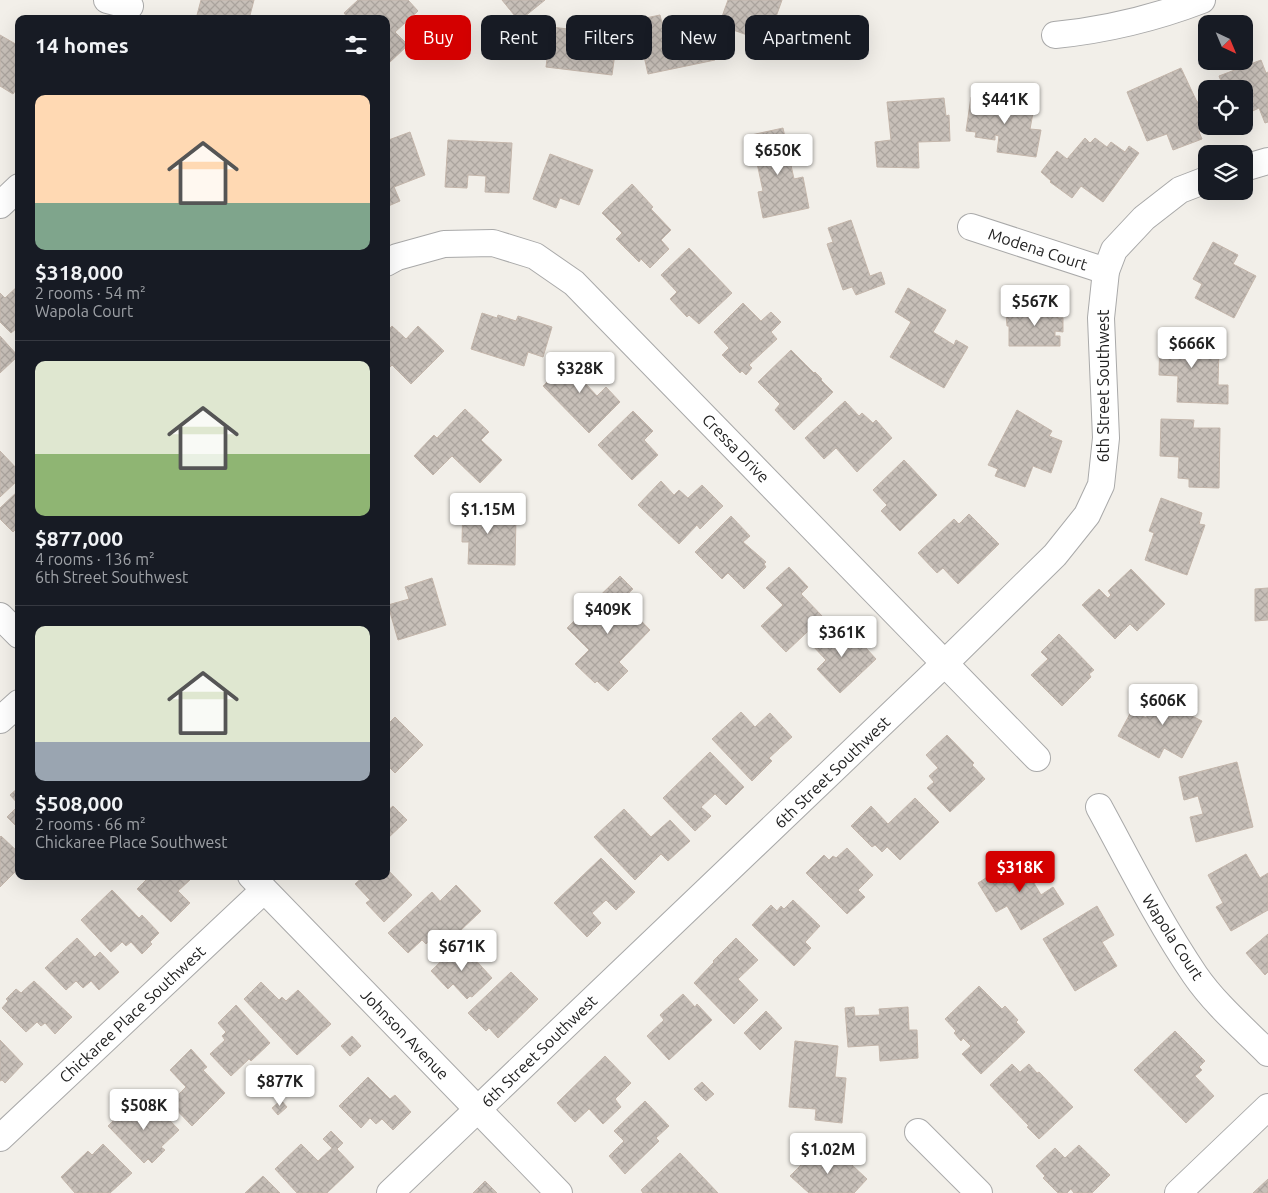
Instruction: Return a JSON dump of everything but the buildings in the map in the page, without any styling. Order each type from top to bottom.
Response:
[{"type":"street","points":[[1055,35],[1132,22],[1176,10],[1202,0]]},
{"type":"street","points":[[1253,165],[1268,161]]},
{"type":"street","name":"6th Street Southwest","points":[[390,1193],[1056,555],[1088,515],[1101,485],[1106,438],[1101,318],[1106,270],[1114,250],[1144,218],[1180,190],[1198,183]]},
{"type":"street","points":[[0,205],[15,192]]},
{"type":"street","name":"Modena Court","points":[[971,227],[1106,270]]},
{"type":"street","name":"Cressa Drive","points":[[390,261],[444,244],[493,243],[534,256],[574,283],[944,664],[1038,758]]},
{"type":"street","points":[[0,720],[15,707]]},
{"type":"street","name":"Wapola Court","points":[[1099,807],[1139,885],[1196,975],[1214,998],[1268,1053]]},
{"type":"street","name":"Johnson Avenue","points":[[258,883],[559,1193]]},
{"type":"street","name":"Chickaree Place Southwest","points":[[0,1138],[258,883]]},
{"type":"street","points":[[1178,1193],[1268,1107]]},
{"type":"street","points":[[918,1132],[979,1193]]}]
